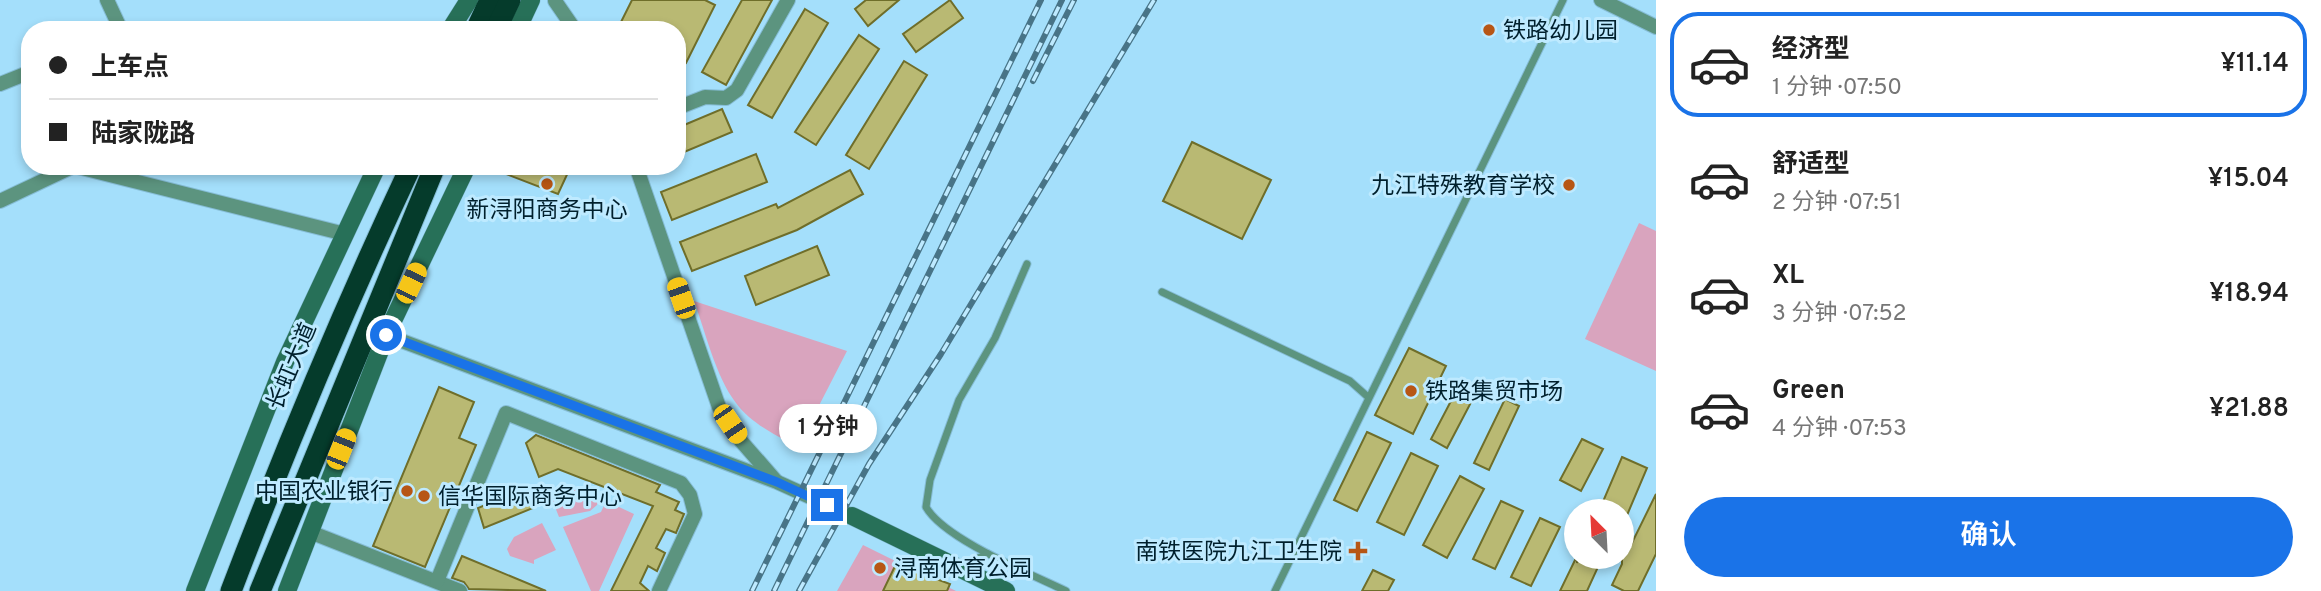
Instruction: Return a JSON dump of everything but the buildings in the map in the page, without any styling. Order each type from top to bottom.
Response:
[{"type":"highway","points":[[480,21],[490,0]]},
{"type":"highway","points":[[500,21],[510,0]]},
{"type":"highway","name":"长虹大道","points":[[231,591],[286,444],[342,313],[407,175]]},
{"type":"highway","points":[[260,591],[431,175]]},
{"type":"street","points":[[107,0],[117,21]]},
{"type":"street","points":[[456,21],[469,0]]},
{"type":"street","points":[[521,21],[531,0]]},
{"type":"street","points":[[686,104],[705,97],[726,98],[737,90],[788,0]]},
{"type":"street","points":[[1601,0],[1656,27]]},
{"type":"street","points":[[555,1],[569,21]]},
{"type":"street","points":[[0,84],[21,76]]},
{"type":"street","points":[[0,201],[55,175]]},
{"type":"street","points":[[110,175],[345,234]]},
{"type":"street","points":[[195,591],[285,362],[373,175]]},
{"type":"street","points":[[287,591],[386,335],[463,175]]},
{"type":"street","points":[[639,175],[719,407],[741,440],[777,482]]},
{"type":"street","points":[[386,335],[777,482],[1006,591]]},
{"type":"street","points":[[437,581],[506,413],[668,476],[688,491],[694,504],[693,521],[659,591]]},
{"type":"street","points":[[310,532],[460,591]]},
{"type":"lane","points":[[1275,591],[1563,0]]},
{"type":"lane","points":[[1027,264],[995,338],[958,400],[926,494],[926,507],[931,515],[988,554],[1066,591]]},
{"type":"lane","points":[[1162,292],[1350,381],[1368,397]]},
{"type":"lane","points":[[957,567],[988,554]]},
{"type":"shaded area","points":[[1639,223],[1656,231],[1656,371],[1585,339]]},
{"type":"shaded area","points":[[694,301],[847,351],[808,427],[817,434],[808,452],[751,419],[736,403],[717,367]]},
{"type":"shaded area","points":[[574,488],[599,498],[597,505],[590,511],[559,517],[548,489]]},
{"type":"shaded area","points":[[606,501],[634,514],[599,591],[591,591],[563,527],[601,512]]},
{"type":"shaded area","points":[[542,523],[556,550],[534,560],[534,564],[510,556],[507,549],[514,537]]},
{"type":"shaded area","name":"浔南体育公园","points":[[863,545],[956,591],[837,591]]},
{"type":"railway","points":[[752,591],[1041,0]]},
{"type":"railway","points":[[774,591],[1062,0]]},
{"type":"railway","points":[[1033,81],[1074,0]]},
{"type":"railway","points":[[799,591],[869,464],[941,354],[1154,0]]},
{"type":"place","name":"铁路幼儿园","points":[[1489,30]]},
{"type":"place","name":"新浔阳商务中心","points":[[547,184]]},
{"type":"place","name":"九江特殊教育学校","points":[[1569,185]]},
{"type":"place","name":"铁路集贸市场","points":[[1411,391]]},
{"type":"place","name":"中国农业银行","points":[[407,491]]},
{"type":"place","name":"信华国际商务中心","points":[[424,496]]},
{"type":"place","name":"南铁医院九江卫生院","points":[[1358,551]]},
{"type":"place","name":"浔南体育公园","points":[[880,568]]},
{"type":"route","points":[[386,335],[777,482],[827,505]]}]
